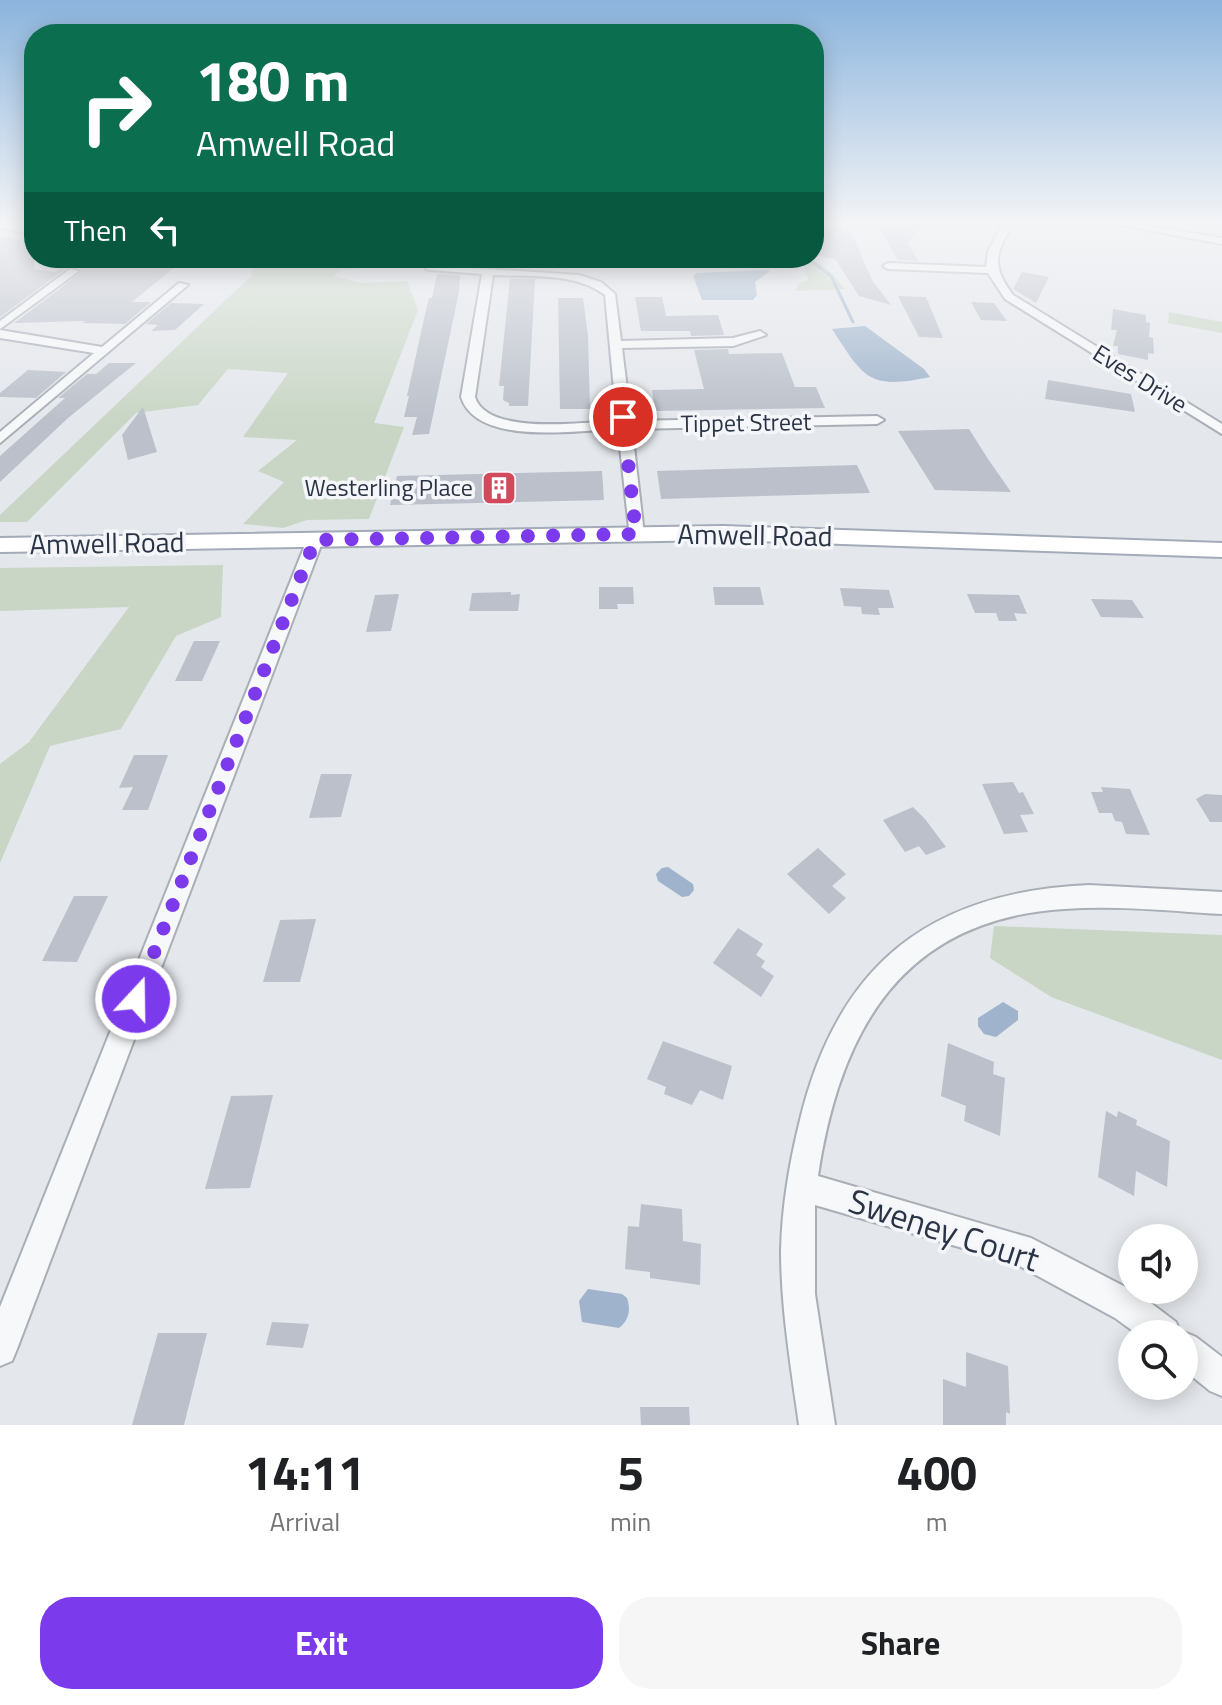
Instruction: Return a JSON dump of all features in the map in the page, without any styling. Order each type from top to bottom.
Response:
[{"type":"main road","name":"Amwell Road","points":[[0,545],[808,534],[1222,550]]},
{"type":"street","points":[[0,326],[52,288]]},
{"type":"street","points":[[0,439],[180,288]]},
{"type":"street","name":"Tippet Street","points":[[486,288],[468,397],[474,411],[494,422],[518,427],[877,420]]},
{"type":"street","points":[[603,288],[610,294],[636,534]]},
{"type":"street","name":"Eves Drive","points":[[1002,288],[1009,297],[1025,308],[1222,430]]},
{"type":"street","points":[[0,334],[103,351]]},
{"type":"street","points":[[615,345],[733,342],[760,335]]},
{"type":"street","points":[[0,1349],[315,540]]},
{"type":"street","points":[[817,1425],[797,1252],[802,1186],[817,1098],[850,1018],[873,986],[905,956],[940,931],[972,915],[1012,904],[1051,898],[1101,897],[1222,903]]},
{"type":"street","name":"Sweney Court","points":[[802,1186],[1020,1249],[1127,1306],[1146,1320]]},
{"type":"street","points":[[1198,1360],[1222,1379]]},
{"type":"green space","points":[[239,288],[409,288],[418,310],[374,423],[404,427],[369,519],[307,520],[283,528],[243,524],[284,482],[258,471],[297,440],[243,437],[288,373],[228,369],[198,405],[136,413],[27,522],[0,522],[0,515]]},
{"type":"green space","points":[[797,288],[845,289],[796,291]]},
{"type":"green space","points":[[1169,312],[1222,322],[1222,333],[1168,323]]},
{"type":"green space","points":[[223,565],[221,617],[176,636],[121,729],[50,746],[0,863],[0,764],[29,742],[129,607],[0,611],[0,568]]},
{"type":"green space","points":[[994,926],[1222,935],[1222,1060],[1051,997],[990,958]]},
{"type":"water","points":[[697,288],[756,288],[757,295],[753,300],[702,300]]},
{"type":"water","points":[[865,326],[924,369],[930,377],[893,382],[870,376],[861,369],[832,329]]},
{"type":"water","points":[[668,867],[693,884],[694,890],[689,896],[682,897],[658,881],[656,874]]},
{"type":"water","points":[[1003,1002],[1018,1011],[1018,1020],[996,1037],[984,1034],[978,1026],[978,1018]]},
{"type":"water","points":[[588,1289],[622,1294],[627,1298],[628,1314],[619,1328],[582,1322],[579,1301]]},
{"type":"building","points":[[0,288],[40,288],[0,317]]},
{"type":"building","points":[[61,288],[150,288],[132,302],[151,302],[125,324],[82,323],[85,321],[14,323]]},
{"type":"building","points":[[434,288],[459,288],[429,434],[412,435],[417,417],[404,417],[407,396],[429,298],[432,298]]},
{"type":"building","points":[[509,288],[535,288],[528,406],[509,406],[503,400],[504,386],[499,386]]},
{"type":"building","points":[[853,288],[878,288],[891,305],[859,296]]},
{"type":"building","points":[[1014,288],[1044,288],[1036,303]]},
{"type":"building","points":[[898,296],[926,297],[943,338],[919,337]]},
{"type":"building","points":[[635,297],[662,297],[666,316],[718,315],[724,335],[691,336],[690,331],[641,331]]},
{"type":"building","points":[[558,298],[583,298],[588,336],[590,409],[560,409]]},
{"type":"building","points":[[971,302],[994,303],[1007,321],[981,320]]},
{"type":"building","points":[[171,303],[204,304],[175,330],[151,331],[158,325],[146,324]]},
{"type":"building","points":[[1113,309],[1146,315],[1154,354],[1148,353],[1148,360],[1118,354],[1118,346],[1113,346],[1117,330],[1111,330]]},
{"type":"building","points":[[728,349],[729,354],[782,353],[795,387],[816,387],[825,408],[655,411],[652,390],[704,389],[694,350]]},
{"type":"building","points":[[109,363],[136,363],[68,418],[0,482],[0,456],[65,398],[58,398],[87,374],[96,374]]},
{"type":"building","points":[[28,370],[66,372],[36,398],[0,397],[0,393]]},
{"type":"building","points":[[1048,380],[1131,394],[1135,412],[1045,399]]},
{"type":"building","points":[[143,407],[157,452],[128,460],[122,435]]},
{"type":"building","points":[[969,429],[1011,492],[935,490],[898,431]]},
{"type":"building","points":[[857,465],[870,493],[661,499],[657,471]]},
{"type":"building","name":"Westerling Place","points":[[602,471],[604,500],[390,505],[397,476]]},
{"type":"building","points":[[599,587],[633,587],[634,604],[617,604],[618,609],[599,609]]},
{"type":"building","points":[[713,587],[760,587],[764,605],[715,605]]},
{"type":"building","points":[[840,588],[889,590],[894,608],[878,608],[880,615],[862,614],[861,607],[844,606]]},
{"type":"building","points":[[511,592],[511,595],[520,594],[518,611],[469,611],[472,593]]},
{"type":"building","points":[[399,594],[391,631],[366,632],[375,595]]},
{"type":"building","points":[[967,594],[1019,595],[1027,614],[1014,613],[1017,621],[999,621],[996,613],[975,613]]},
{"type":"building","points":[[1091,599],[1132,600],[1144,618],[1101,617]]},
{"type":"building","points":[[194,641],[220,641],[202,681],[175,681]]},
{"type":"building","points":[[134,755],[168,755],[148,810],[122,810],[133,787],[119,788]]},
{"type":"building","points":[[321,774],[352,774],[341,817],[309,818]]},
{"type":"building","points":[[1013,782],[1019,793],[1023,792],[1034,814],[1020,815],[1028,832],[1004,834],[982,784]]},
{"type":"building","points":[[1101,787],[1130,789],[1150,835],[1126,834],[1122,822],[1115,821],[1112,813],[1099,813],[1091,792],[1103,792]]},
{"type":"building","points":[[1205,794],[1222,795],[1222,822],[1210,822],[1196,799]]},
{"type":"building","points":[[913,807],[946,847],[926,855],[919,846],[905,852],[883,820]]},
{"type":"building","points":[[818,848],[846,874],[832,886],[846,898],[829,914],[787,874]]},
{"type":"building","points":[[74,896],[108,896],[77,962],[42,961]]},
{"type":"building","points":[[316,919],[300,982],[263,982],[280,920]]},
{"type":"building","points":[[738,928],[763,944],[756,955],[765,961],[761,967],[774,976],[761,997],[713,963]]},
{"type":"building","points":[[663,1041],[732,1066],[723,1100],[700,1090],[692,1105],[664,1094],[666,1087],[647,1079]]},
{"type":"building","points":[[948,1043],[994,1062],[993,1074],[1005,1078],[1000,1136],[964,1121],[966,1106],[941,1096]]},
{"type":"building","points":[[273,1095],[250,1188],[205,1189],[231,1096]]},
{"type":"building","points":[[1106,1111],[1117,1117],[1118,1111],[1137,1120],[1136,1125],[1170,1141],[1167,1187],[1136,1171],[1134,1196],[1098,1177]]},
{"type":"building","points":[[641,1204],[682,1209],[683,1241],[701,1244],[700,1285],[650,1278],[650,1272],[625,1269],[628,1226],[639,1227]]},
{"type":"building","points":[[272,1322],[309,1324],[303,1348],[266,1345]]},
{"type":"building","points":[[158,1333],[207,1333],[184,1425],[132,1425]]},
{"type":"building","points":[[966,1352],[1008,1366],[1010,1414],[1006,1412],[1006,1425],[943,1425],[943,1379],[966,1387]]},
{"type":"building","points":[[640,1407],[689,1407],[690,1425],[641,1425]]},
{"type":"waterway","points":[[836,288],[853,322]]},
{"type":"place","name":"Westerling Place","points":[[499,488]]},
{"type":"route","points":[[136,999],[315,540],[636,534],[623,417]]}]
